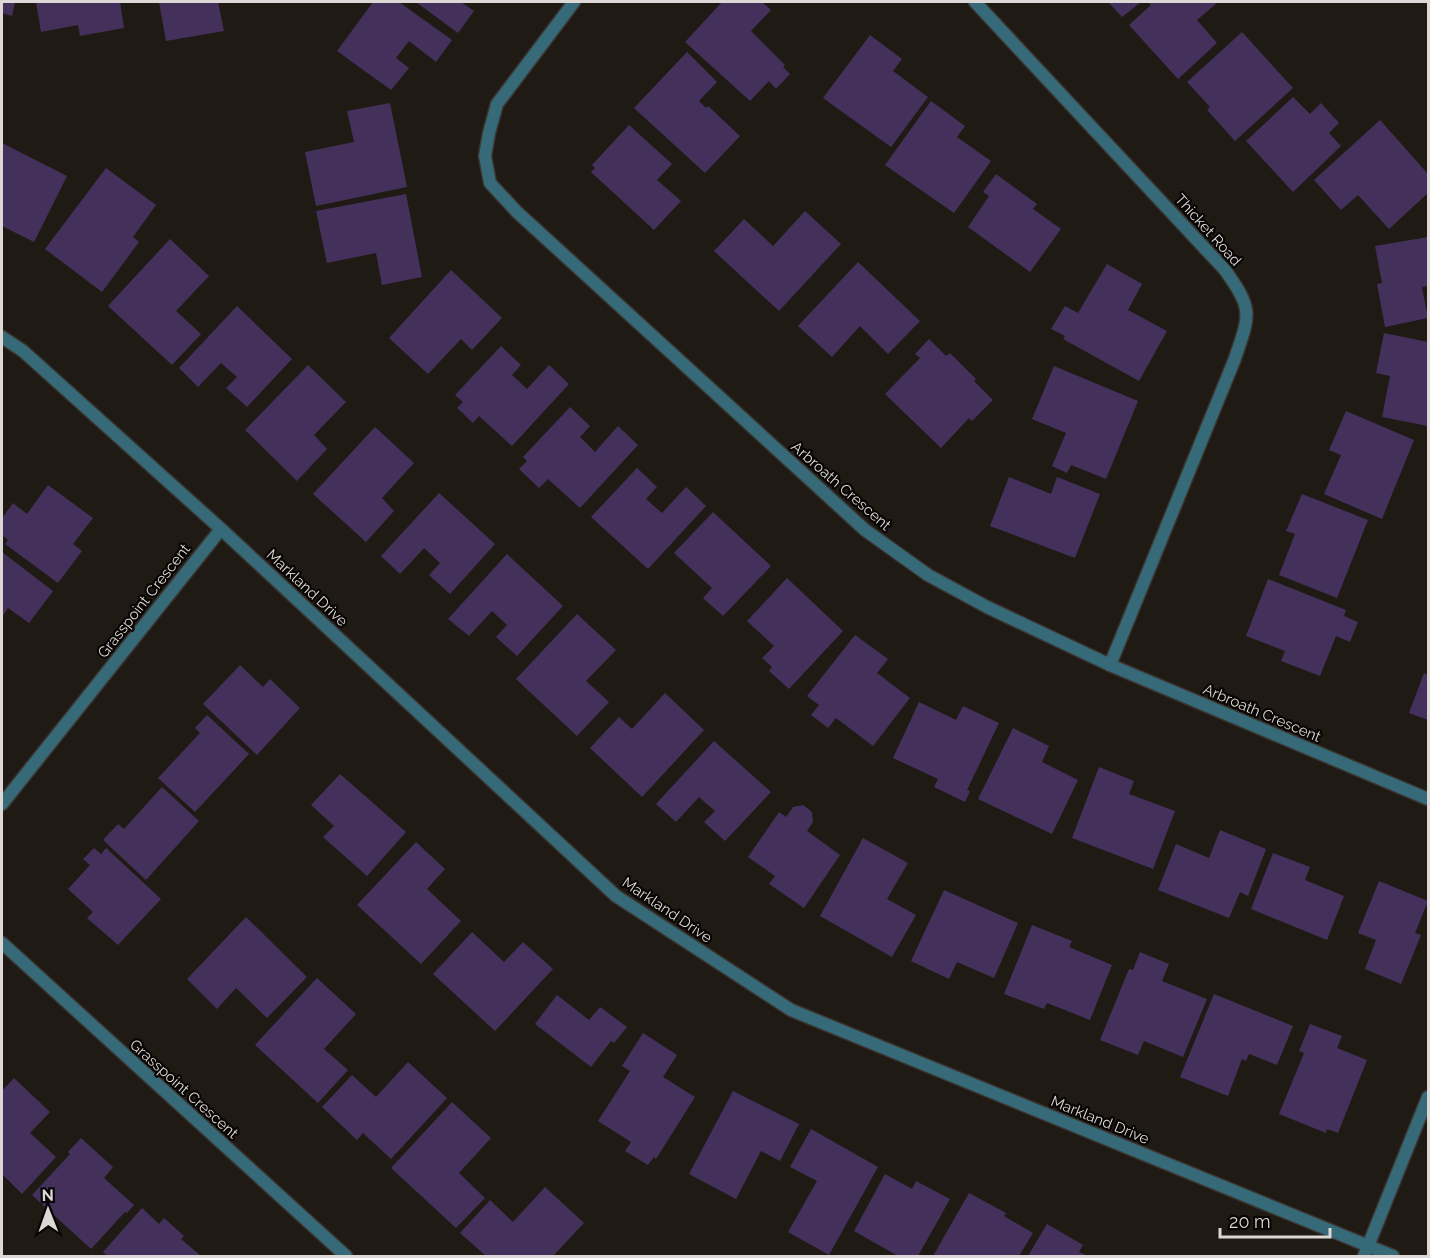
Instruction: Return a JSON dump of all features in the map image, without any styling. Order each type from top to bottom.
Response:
[{"type":"street","name":"Arbroath Crescent","points":[[574,2],[497,104],[489,133],[485,156],[490,183],[517,212],[865,530],[928,575],[987,607],[1110,665],[1428,799]]},
{"type":"street","name":"Thicket Road","points":[[975,2],[1225,270],[1241,293],[1247,308],[1247,325],[1234,361],[1110,665]]},
{"type":"street","name":"Markland Drive","points":[[2,337],[23,351],[221,529],[616,896],[791,1010],[1366,1252],[1393,1257]]},
{"type":"street","name":"Grasspoint Crescent","points":[[2,804],[221,529]]},
{"type":"street","name":"Grasspoint Crescent","points":[[2,943],[346,1257]]},
{"type":"street","points":[[1366,1252],[1428,1096]]},
{"type":"building","points":[[2,2],[15,2],[12,16],[2,13]]},
{"type":"building","points":[[36,2],[120,2],[124,28],[80,36],[78,25],[41,32]]},
{"type":"building","points":[[159,2],[218,2],[224,31],[166,41]]},
{"type":"building","points":[[373,2],[399,2],[452,40],[436,62],[409,41],[396,58],[409,68],[391,90],[337,51]]},
{"type":"building","points":[[416,2],[461,2],[474,11],[458,33]]},
{"type":"building","points":[[722,2],[762,2],[771,10],[751,31],[785,65],[783,67],[790,74],[776,89],[769,81],[750,101],[685,42]]},
{"type":"building","points":[[1108,2],[1141,2],[1122,17]]},
{"type":"building","points":[[1218,2],[1197,20],[1217,43],[1178,79],[1129,25],[1151,5],[1149,3]]},
{"type":"building","points":[[1242,32],[1293,88],[1235,141],[1207,110],[1210,107],[1187,82]]},
{"type":"building","points":[[870,35],[902,59],[893,71],[928,97],[891,147],[823,98]]},
{"type":"building","points":[[687,52],[717,82],[699,101],[706,108],[708,106],[740,136],[705,173],[634,108]]},
{"type":"building","points":[[1293,97],[1310,114],[1321,103],[1339,123],[1329,133],[1341,146],[1293,192],[1246,141]]},
{"type":"building","points":[[931,101],[965,126],[957,137],[991,161],[954,213],[885,165]]},
{"type":"building","points":[[390,103],[407,187],[316,206],[305,152],[354,142],[347,111]]},
{"type":"building","points":[[1380,120],[1428,174],[1428,193],[1389,229],[1358,195],[1341,210],[1314,180]]},
{"type":"building","points":[[629,125],[672,164],[657,180],[681,201],[654,230],[591,172],[595,168],[592,165]]},
{"type":"building","points":[[2,143],[67,176],[34,242],[2,226]]},
{"type":"building","points":[[106,168],[156,205],[133,237],[139,242],[102,292],[45,249]]},
{"type":"building","points":[[996,174],[1037,204],[1033,209],[1061,229],[1030,272],[968,227],[989,196],[983,192]]},
{"type":"building","points":[[406,194],[422,277],[382,285],[376,253],[327,263],[316,211]]},
{"type":"building","points":[[805,211],[841,244],[779,311],[714,251],[744,219],[773,246]]},
{"type":"building","points":[[1428,237],[1428,286],[1422,287],[1428,318],[1385,327],[1377,284],[1382,283],[1375,246]]},
{"type":"building","points":[[170,239],[209,276],[176,311],[201,334],[172,365],[108,306]]},
{"type":"building","points":[[858,262],[920,321],[888,354],[860,326],[832,357],[798,326]]},
{"type":"building","points":[[1107,264],[1142,284],[1128,310],[1167,331],[1139,381],[1063,339],[1065,336],[1051,329],[1065,306],[1078,313]]},
{"type":"building","points":[[451,270],[502,318],[472,350],[461,339],[428,374],[389,338]]},
{"type":"building","points":[[237,306],[292,359],[247,407],[226,388],[237,377],[221,363],[198,387],[179,368]]},
{"type":"building","points":[[1384,333],[1428,342],[1428,426],[1382,417],[1390,376],[1376,373]]},
{"type":"building","points":[[929,339],[946,356],[950,353],[993,400],[972,421],[969,418],[941,448],[885,394],[920,358],[915,354]]},
{"type":"building","points":[[501,346],[521,365],[512,375],[527,389],[549,365],[569,384],[512,446],[479,416],[473,423],[457,408],[463,402],[455,395]]},
{"type":"building","points":[[308,365],[346,402],[314,435],[327,449],[297,481],[245,430]]},
{"type":"building","points":[[1054,366],[1138,401],[1106,479],[1071,465],[1067,473],[1052,466],[1066,433],[1032,419]]},
{"type":"building","points":[[570,407],[590,426],[580,437],[595,452],[618,426],[638,445],[580,508],[548,479],[539,488],[519,469],[527,461],[523,457]]},
{"type":"building","points":[[1346,411],[1414,440],[1382,519],[1324,494],[1341,455],[1329,450]]},
{"type":"building","points":[[375,427],[414,463],[382,498],[394,511],[366,542],[313,494]]},
{"type":"building","points":[[637,468],[657,487],[646,499],[662,513],[686,487],[706,506],[648,569],[591,517]]},
{"type":"building","points":[[1009,477],[1051,494],[1057,477],[1100,494],[1075,558],[990,526]]},
{"type":"building","points":[[48,485],[93,518],[73,544],[82,551],[58,583],[5,544],[8,540],[2,535],[2,518],[13,503],[27,514]]},
{"type":"building","points":[[439,493],[495,544],[450,594],[429,575],[440,563],[424,548],[400,574],[381,556]]},
{"type":"building","points":[[1302,494],[1368,520],[1337,598],[1279,575],[1295,534],[1286,531]]},
{"type":"building","points":[[713,512],[771,566],[723,616],[703,598],[712,588],[674,553]]},
{"type":"building","points":[[2,552],[53,591],[29,623],[8,608],[2,617]]},
{"type":"building","points":[[507,554],[563,606],[517,656],[496,637],[507,625],[492,611],[469,636],[448,619]]},
{"type":"building","points":[[787,578],[843,631],[789,689],[769,671],[772,667],[762,658],[774,646],[747,621]]},
{"type":"building","points":[[1268,579],[1346,610],[1344,616],[1358,622],[1350,642],[1336,636],[1320,676],[1281,661],[1285,651],[1246,636]]},
{"type":"building","points":[[577,614],[616,650],[586,681],[609,702],[577,736],[516,679]]},
{"type":"building","points":[[855,635],[888,659],[877,673],[910,698],[873,746],[836,718],[828,728],[811,715],[819,705],[807,696]]},
{"type":"building","points":[[240,665],[263,687],[270,679],[300,708],[257,755],[203,704]]},
{"type":"building","points":[[1424,673],[1428,675],[1428,720],[1409,713]]},
{"type":"building","points":[[665,693],[704,730],[642,797],[590,748],[619,717],[632,729]]},
{"type":"building","points":[[919,702],[956,720],[963,706],[999,723],[967,790],[970,791],[965,802],[934,787],[938,779],[893,758]]},
{"type":"building","points":[[207,715],[249,754],[195,812],[158,778],[200,733],[195,728]]},
{"type":"building","points":[[1013,728],[1049,746],[1042,762],[1078,780],[1052,834],[978,799]]},
{"type":"building","points":[[714,741],[771,792],[725,841],[704,822],[715,811],[699,797],[676,822],[656,804]]},
{"type":"building","points":[[1099,767],[1134,781],[1129,794],[1175,811],[1153,869],[1072,838]]},
{"type":"building","points":[[340,774],[406,832],[367,876],[323,837],[334,826],[311,805]]},
{"type":"building","points":[[162,787],[199,821],[146,880],[103,840],[118,824],[124,829]]},
{"type":"building","points":[[803,805],[812,812],[813,822],[807,831],[840,855],[804,908],[769,884],[775,876],[748,857],[779,812],[786,817],[793,807]]},
{"type":"building","points":[[1220,830],[1266,849],[1248,896],[1240,892],[1229,918],[1158,890],[1176,844],[1209,858]]},
{"type":"building","points":[[863,838],[908,863],[887,899],[916,915],[892,957],[820,916]]},
{"type":"building","points":[[416,842],[445,869],[427,889],[461,921],[421,964],[357,905]]},
{"type":"building","points":[[94,848],[101,854],[106,848],[161,899],[118,945],[87,918],[93,912],[68,889],[90,865],[83,859]]},
{"type":"building","points":[[1273,853],[1310,867],[1305,880],[1344,896],[1327,940],[1251,909]]},
{"type":"building","points":[[1379,881],[1428,901],[1415,933],[1421,935],[1401,984],[1365,969],[1376,940],[1358,933]]},
{"type":"building","points":[[944,890],[1018,923],[994,978],[957,962],[949,979],[911,961]]},
{"type":"building","points":[[246,917],[307,977],[267,1018],[236,988],[217,1009],[187,979]]},
{"type":"building","points":[[1032,925],[1072,941],[1069,947],[1112,965],[1090,1020],[1047,1003],[1044,1009],[1004,994]]},
{"type":"building","points":[[472,932],[504,962],[523,942],[553,969],[495,1031],[433,974]]},
{"type":"building","points":[[1140,952],[1169,964],[1162,981],[1207,999],[1183,1057],[1144,1041],[1138,1055],[1100,1040],[1129,969],[1133,970]]},
{"type":"building","points":[[317,978],[356,1014],[324,1049],[348,1070],[318,1103],[255,1045]]},
{"type":"building","points":[[1214,994],[1293,1026],[1277,1065],[1249,1054],[1246,1061],[1242,1059],[1228,1096],[1180,1077]]},
{"type":"building","points":[[557,995],[589,1020],[600,1007],[627,1027],[614,1043],[611,1041],[591,1067],[535,1024]]},
{"type":"building","points":[[1310,1024],[1342,1036],[1337,1048],[1367,1060],[1338,1133],[1327,1129],[1326,1133],[1279,1114],[1304,1053],[1299,1051]]},
{"type":"building","points":[[643,1033],[677,1055],[663,1077],[695,1097],[656,1159],[654,1157],[648,1165],[625,1151],[631,1142],[598,1121],[630,1071],[622,1066]]},
{"type":"building","points":[[408,1062],[447,1098],[391,1159],[363,1133],[357,1140],[322,1107],[352,1075],[376,1097]]},
{"type":"building","points":[[14,1078],[50,1112],[30,1133],[56,1157],[22,1194],[2,1174],[2,1091]]},
{"type":"building","points":[[733,1091],[799,1124],[780,1161],[761,1151],[736,1199],[689,1174]]},
{"type":"building","points":[[452,1102],[491,1138],[459,1173],[485,1198],[456,1228],[391,1168]]},
{"type":"building","points":[[811,1129],[878,1167],[829,1255],[788,1232],[817,1181],[790,1167]]},
{"type":"building","points":[[81,1138],[113,1167],[104,1178],[134,1205],[91,1249],[32,1195],[70,1154],[68,1152]]},
{"type":"building","points":[[885,1174],[912,1189],[916,1181],[950,1199],[918,1256],[898,1256],[854,1231]]},
{"type":"building","points":[[545,1187],[584,1223],[553,1256],[486,1256],[460,1233],[490,1200],[513,1222]]},
{"type":"building","points":[[969,1193],[1006,1213],[1004,1216],[1033,1233],[1019,1256],[933,1256]]},
{"type":"building","points":[[142,1208],[159,1224],[164,1218],[184,1236],[181,1239],[201,1256],[107,1256],[103,1252]]},
{"type":"building","points":[[1047,1224],[1083,1245],[1079,1252],[1088,1256],[1028,1256]]}]
